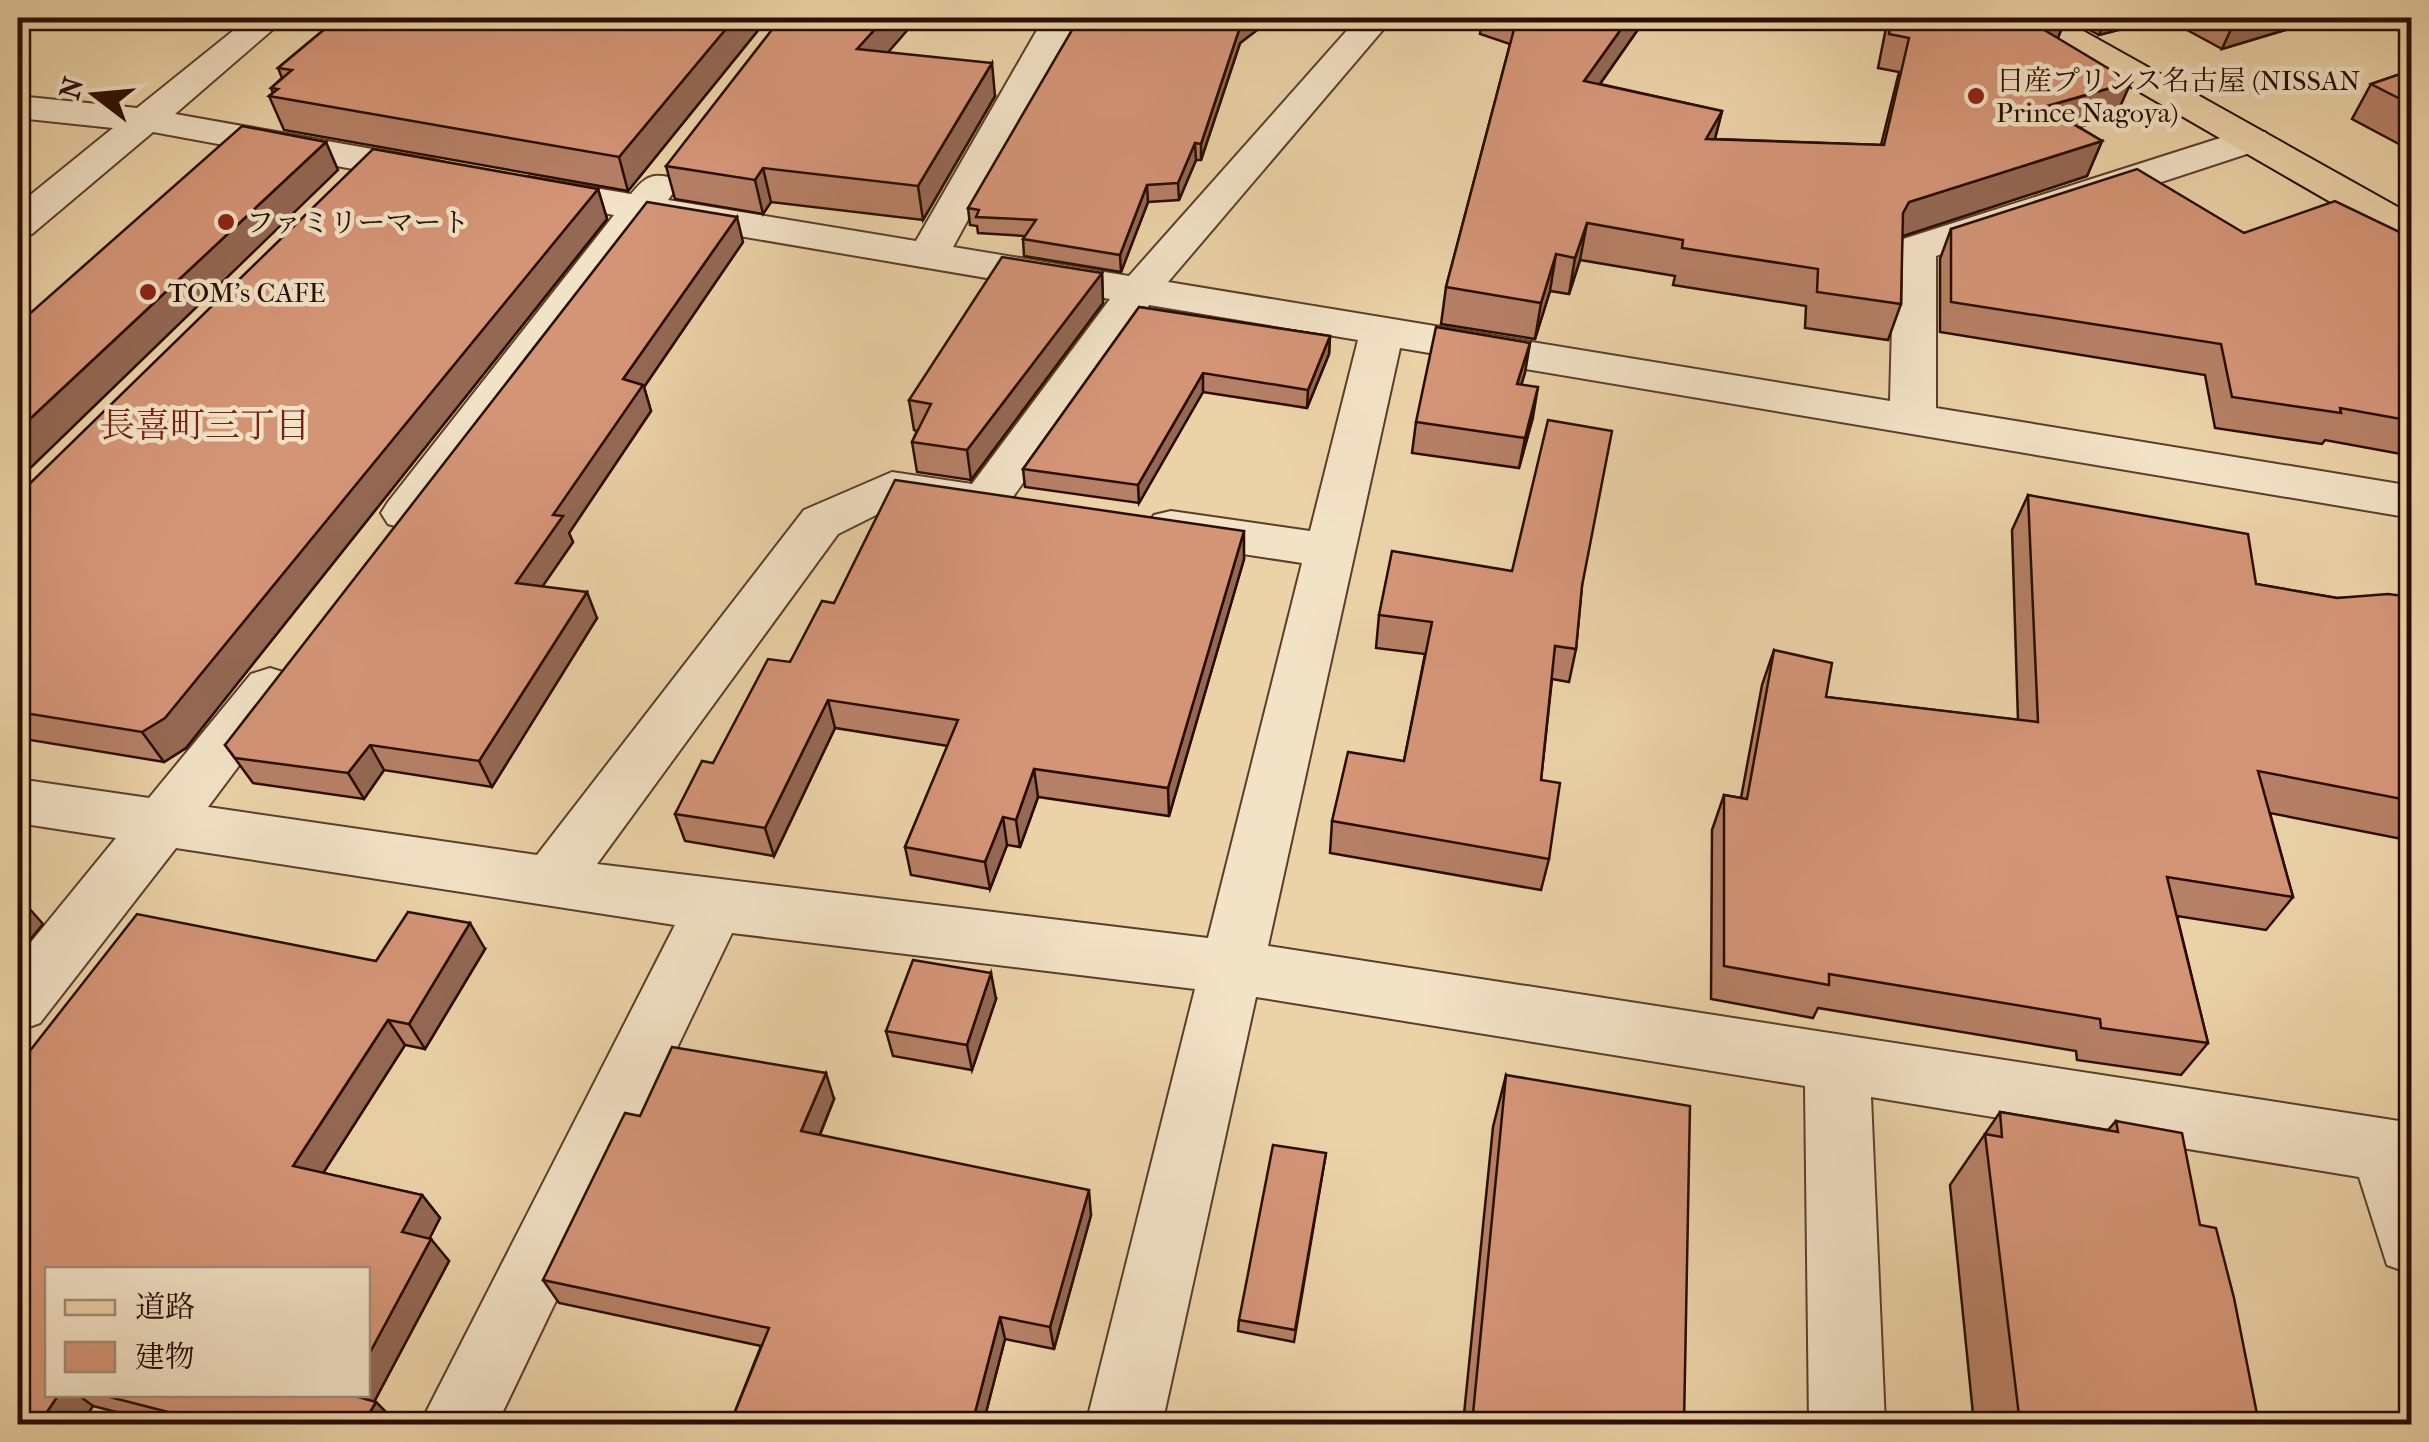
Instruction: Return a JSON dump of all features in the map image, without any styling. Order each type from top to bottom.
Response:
[{"type":"main road","points":[[2036,18],[2412,232]]},
{"type":"main road","points":[[2100,18],[2342,152]]},
{"type":"street","points":[[18,225],[268,18]]},
{"type":"street","points":[[927,257],[1061,18]]},
{"type":"street","points":[[986,500],[1137,292],[1376,18]]},
{"type":"street","points":[[18,107],[146,120],[640,209],[2412,502]]},
{"type":"street","points":[[1913,418],[1915,249],[2252,140]]},
{"type":"street","points":[[333,202],[374,162]]},
{"type":"street","points":[[372,556],[674,165]]},
{"type":"street","points":[[1124,1424],[1327,550],[1382,332]]},
{"type":"street","points":[[552,880],[822,522],[892,488],[1043,508]]},
{"type":"street","points":[[1119,520],[1327,550]]},
{"type":"street","points":[[18,1004],[298,651]]},
{"type":"street","points":[[18,801],[714,906],[1231,967],[2399,1152],[2412,1240]]},
{"type":"street","points":[[458,1424],[714,906]]},
{"type":"street","points":[[1837,1062],[1846,1424]]},
{"type":"building","points":[[338,18],[735,18],[619,157],[269,96],[278,89],[271,88],[292,70],[278,68]]},
{"type":"building","points":[[781,18],[885,18],[857,49],[992,63],[918,186],[763,168],[755,180],[666,166]]},
{"type":"building","points":[[1079,18],[1253,18],[1240,27],[1201,144],[1195,143],[1178,183],[1147,185],[1120,255],[1023,239],[1036,220],[976,217],[979,210],[968,208]]},
{"type":"building","points":[[1517,18],[1629,18],[1584,81],[1722,111],[1706,139],[1884,145],[1909,38],[1889,34],[1892,18],[2049,18],[2031,22],[2131,82],[2044,107],[2102,141],[1909,202],[1903,213],[1901,304],[1817,292],[1818,269],[1682,248],[1683,240],[1587,223],[1575,258],[1556,254],[1541,303],[1446,287]]},
{"type":"building","points":[[2412,70],[2412,105],[2371,84]]},
{"type":"building","points":[[242,126],[326,142],[18,430],[18,324]]},
{"type":"building","points":[[373,149],[598,189],[165,718],[142,732],[18,712],[18,495]]},
{"type":"building","points":[[2137,169],[2244,233],[2335,201],[2412,238],[2412,421],[2340,408],[2341,413],[2232,397],[2221,344],[1951,302],[1951,229]]},
{"type":"building","points":[[647,202],[737,217],[623,379],[643,385],[553,515],[563,516],[516,583],[587,592],[479,761],[370,745],[348,773],[235,758],[225,745]]},
{"type":"building","points":[[1002,257],[1102,273],[967,450],[912,442],[931,404],[909,400]]},
{"type":"building","points":[[1139,307],[1330,336],[1308,390],[1203,373],[1138,485],[1023,469]]},
{"type":"building","points":[[1436,327],[1530,343],[1517,384],[1538,387],[1525,438],[1416,422]]},
{"type":"building","points":[[1548,420],[1612,431],[1582,586],[1576,649],[1555,646],[1541,780],[1560,783],[1549,859],[1332,821],[1348,752],[1404,761],[1432,622],[1379,615],[1392,551],[1512,571]]},
{"type":"building","points":[[895,480],[1244,531],[1168,788],[1034,769],[1016,820],[1003,817],[985,862],[905,847],[958,720],[828,700],[765,828],[675,814],[702,761],[713,763],[768,659],[790,662],[822,601],[834,603]]},
{"type":"building","points":[[2028,495],[2248,534],[2256,584],[2337,598],[2388,594],[2412,597],[2412,801],[2258,771],[2293,897],[2167,877],[2208,1043],[2101,1028],[2100,1019],[1829,974],[1829,985],[1724,966],[1724,795],[1747,799],[1774,650],[1832,663],[1826,697],[2038,722]]},
{"type":"building","points":[[408,912],[470,923],[409,1024],[388,1020],[293,1166],[422,1195],[402,1232],[431,1239],[370,1352],[370,1267],[45,1267],[45,1397],[57,1397],[39,1424],[18,1424],[18,1066],[137,914],[376,961]]},
{"type":"building","points":[[913,960],[991,973],[967,1045],[886,1031]]},
{"type":"building","points":[[672,1047],[826,1073],[801,1131],[1089,1190],[1050,1327],[1000,1317],[972,1424],[730,1424],[769,1328],[543,1280],[625,1113],[640,1116]]},
{"type":"building","points":[[1506,1075],[1690,1106],[1684,1424],[1472,1424]]},
{"type":"building","points":[[2000,1112],[2118,1132],[2116,1121],[2182,1133],[2200,1225],[2216,1228],[2259,1424],[2020,1424],[1985,1134],[2002,1137]]},
{"type":"building","points":[[1273,1145],[1326,1153],[1295,1330],[1239,1320]]},
{"type":"building","points":[[110,1397],[358,1397],[376,1402],[363,1424],[215,1424]]},
{"type":"place","name":"日産プリンス名古屋 (NISSAN Prince Nagoya)","points":[[1976,96]]},
{"type":"place","name":"ファミリーマート","points":[[226,222]]},
{"type":"place","name":"TOM's CAFE","points":[[148,292]]},
{"type":"district","name":"長喜町三丁目","points":[[205,425]]}]
